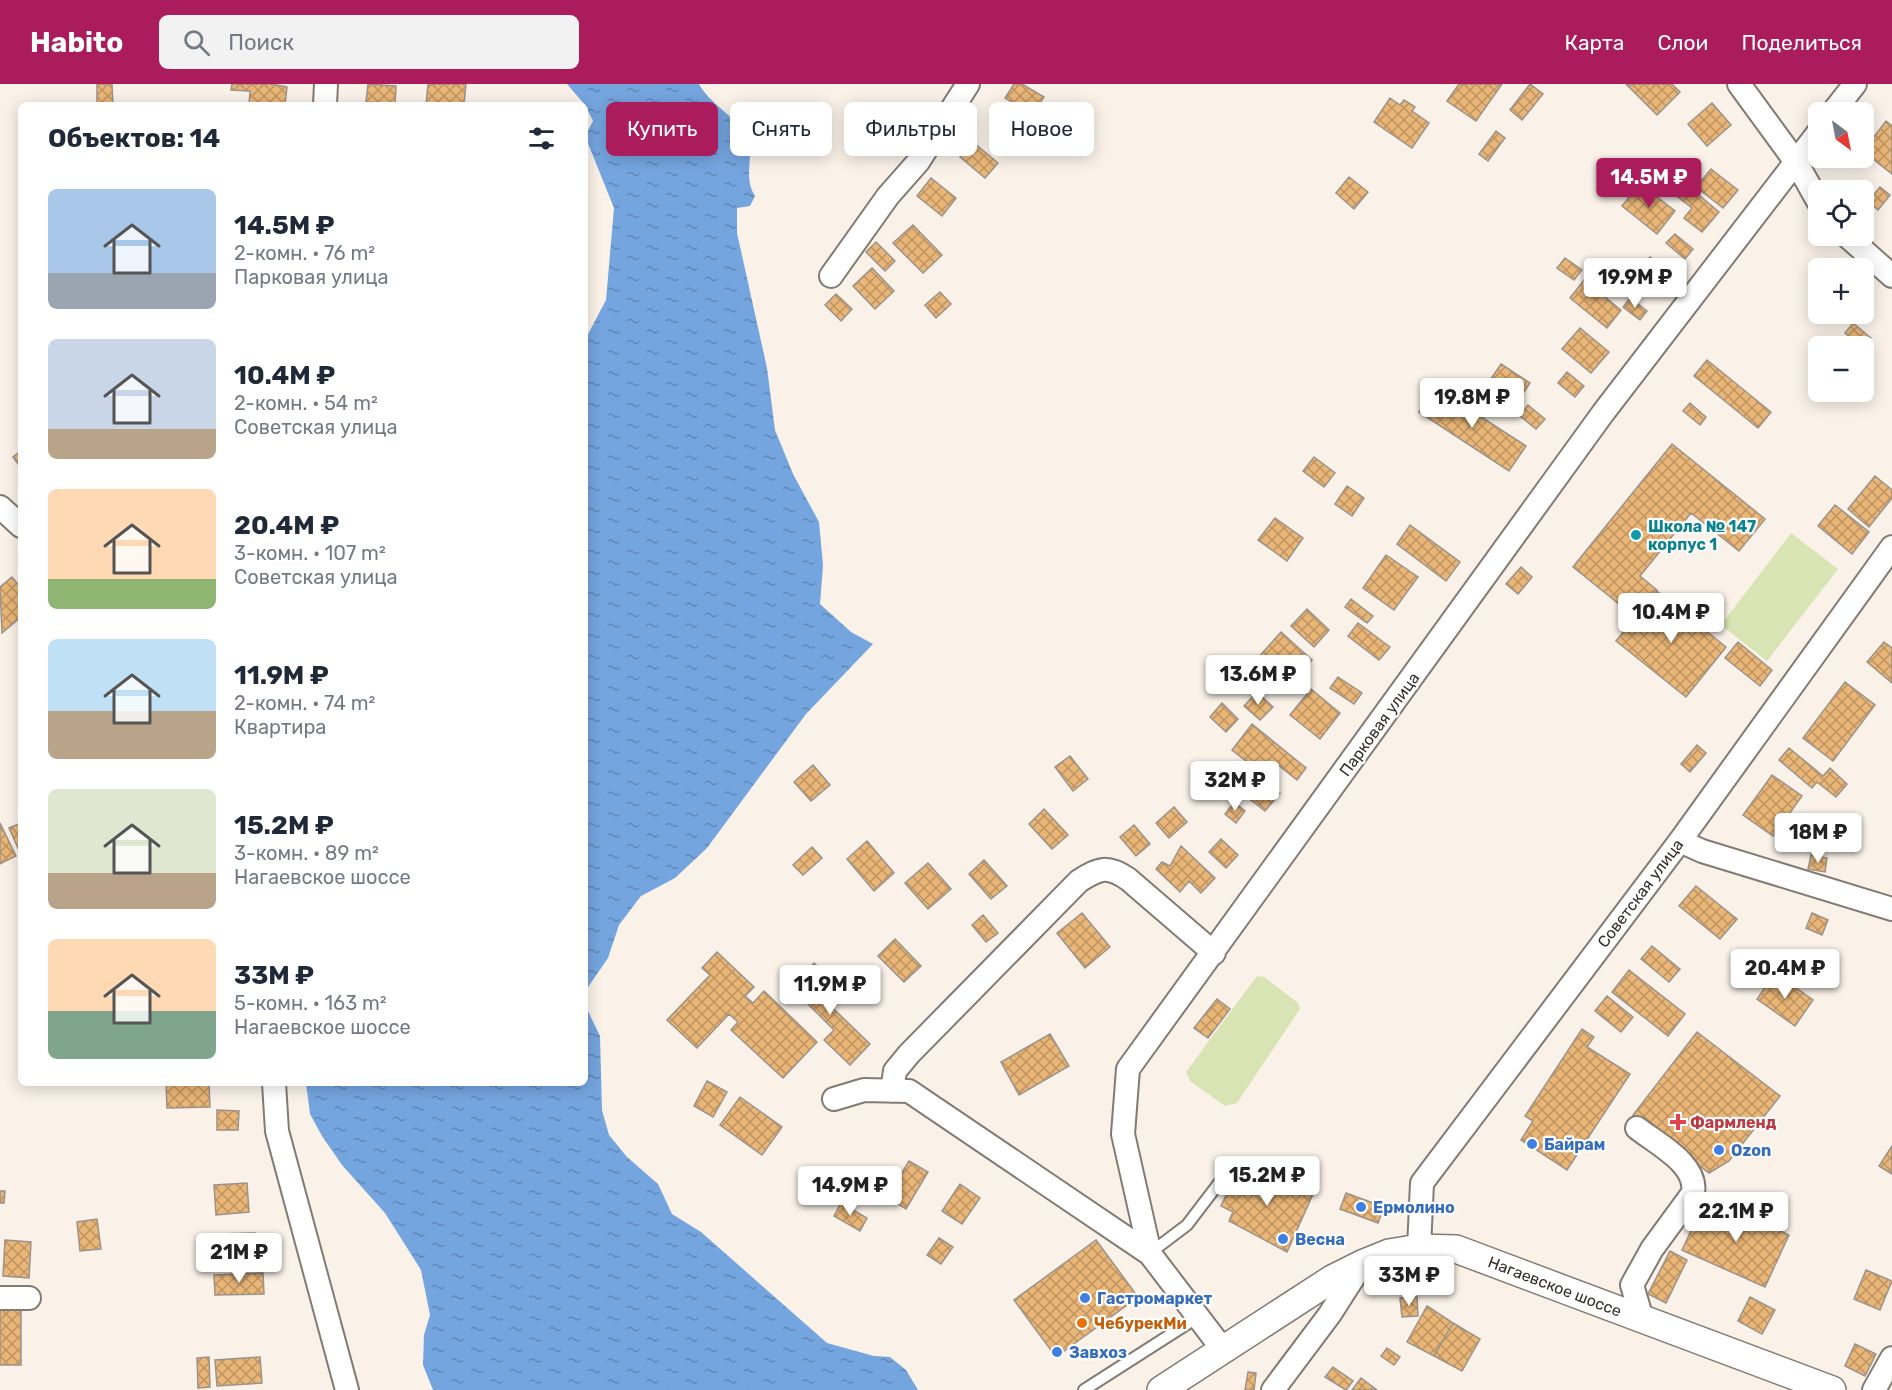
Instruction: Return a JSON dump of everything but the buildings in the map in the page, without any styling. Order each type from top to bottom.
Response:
[{"type":"street","points":[[325,102],[326,84]]},
{"type":"street","points":[[831,276],[888,196],[918,162],[968,84]]},
{"type":"street","points":[[1739,84],[1796,162],[1808,183]]},
{"type":"street","points":[[1841,102],[1855,84]]},
{"type":"street","name":"Парковая улица","points":[[1224,1351],[1150,1254],[1123,1134],[1128,1069],[1603,413],[1808,146]]},
{"type":"street","points":[[1858,246],[1892,276]]},
{"type":"street","points":[[0,507],[18,523]]},
{"type":"street","name":"Советская улица","points":[[1419,1248],[1422,1183],[1680,841],[1892,547]]},
{"type":"street","points":[[1680,841],[1702,851],[1892,909]]},
{"type":"street","points":[[892,1091],[895,1071],[909,1054],[1079,881],[1098,869],[1115,870],[1128,879],[1214,953]]},
{"type":"street","points":[[274,1086],[277,1131],[346,1390]]},
{"type":"street","points":[[834,1099],[864,1090],[909,1091],[1150,1254]]},
{"type":"street","points":[[1637,1128],[1689,1169],[1694,1187],[1694,1193],[1652,1249],[1632,1285],[1642,1318]]},
{"type":"street","name":"Нагаевское шоссе","points":[[1161,1390],[1332,1279],[1389,1253],[1419,1248],[1456,1249],[1832,1390]]},
{"type":"street","points":[[1274,1390],[1330,1314],[1362,1264]]},
{"type":"street","points":[[0,1298],[29,1298]]},
{"type":"street","points":[[1874,1390],[1892,1358]]},
{"type":"lane","points":[[1150,1254],[1187,1225],[1219,1183]]},
{"type":"lane","points":[[1084,1390],[1198,1317]]},
{"type":"green space","points":[[1791,533],[1838,569],[1767,661],[1721,625]]},
{"type":"green space","points":[[1257,976],[1264,977],[1298,1003],[1300,1009],[1237,1103],[1225,1106],[1190,1081],[1186,1072]]},
{"type":"water","points":[[567,84],[699,84],[714,102],[606,102],[606,156],[718,156],[718,106],[730,117],[730,156],[750,156],[749,180],[755,196],[750,206],[737,208],[737,233],[767,368],[775,430],[793,474],[819,522],[823,565],[820,604],[851,632],[873,644],[806,714],[707,848],[675,878],[641,896],[619,925],[608,958],[588,987],[588,334],[606,300],[614,208],[588,143],[588,130],[593,121],[588,111],[588,102],[582,102]]},
{"type":"water","points":[[588,1011],[600,1036],[602,1110],[609,1135],[627,1157],[658,1184],[672,1214],[701,1232],[827,1343],[874,1356],[890,1357],[906,1370],[918,1390],[433,1390],[423,1365],[424,1335],[430,1315],[421,1270],[385,1213],[342,1165],[310,1114],[306,1086],[588,1086]]},
{"type":"place","name":"Школа № 147 корпус 1","points":[[1636,535]]},
{"type":"place","name":"Фармленд","points":[[1678,1122]]},
{"type":"place","name":"Байрам","points":[[1532,1144]]},
{"type":"place","name":"Ozon","points":[[1719,1150]]},
{"type":"place","name":"Ермолино","points":[[1361,1207]]},
{"type":"place","name":"Весна","points":[[1283,1239]]},
{"type":"place","name":"Гастромаркет","points":[[1085,1298]]},
{"type":"place","name":"ЧебурекМи","points":[[1082,1323]]},
{"type":"place","name":"Завхоз","points":[[1057,1352]]}]
